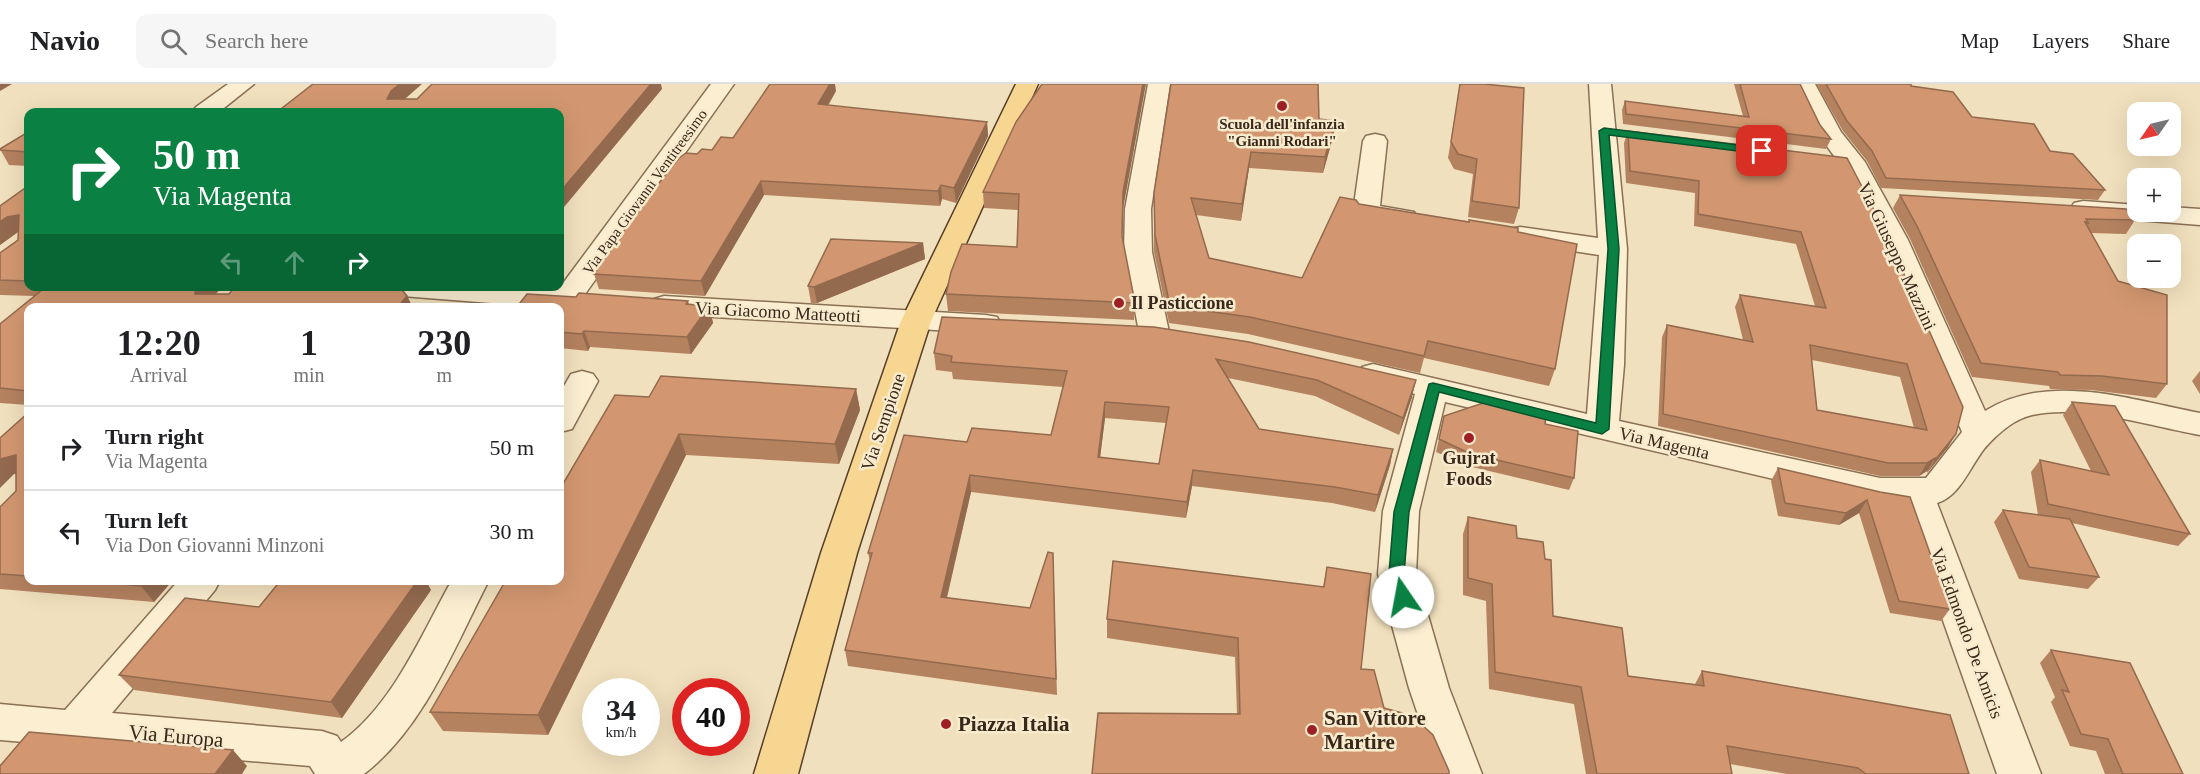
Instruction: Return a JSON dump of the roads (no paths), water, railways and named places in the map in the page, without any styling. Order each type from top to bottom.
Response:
[{"type":"main road","name":"Via Sempione","points":[[776,774],[839,553],[916,321],[1027,84]]},
{"type":"street","points":[[210,108],[243,84]]},
{"type":"street","name":"Via Papa Giovanni Ventitreesimo","points":[[566,300],[723,84]]},
{"type":"street","points":[[1154,332],[1138,252],[1138,209],[1159,84]]},
{"type":"street","points":[[1600,84],[1616,133],[1613,249],[1602,429]]},
{"type":"street","name":"Via Giuseppe Mazzini","points":[[1804,84],[1830,134],[1884,197],[1894,240],[1979,434]]},
{"type":"street","points":[[1374,141],[1366,212],[1425,221]]},
{"type":"street","points":[[1816,158],[1852,162]]},
{"type":"street","points":[[2059,208],[2200,216]]},
{"type":"street","points":[[1495,231],[1613,249]]},
{"type":"street","points":[[409,291],[444,300],[602,302]]},
{"type":"street","name":"Via Giacomo Matteotti","points":[[638,304],[916,321]]},
{"type":"street","points":[[916,321],[1015,325]]},
{"type":"street","points":[[1124,330],[1185,336]]},
{"type":"street","name":"Via Magenta","points":[[1341,366],[1602,429],[1881,491],[1935,491],[1950,477],[1979,434],[2000,416],[2029,404],[2050,401],[2200,424]]},
{"type":"street","points":[[564,414],[582,381]]},
{"type":"street","points":[[1433,387],[1401,512],[1396,574],[1429,688],[1460,774]]},
{"type":"street","name":"Via Edmondo De Amicis","points":[[1915,491],[2019,774]]},
{"type":"street","points":[[75,728],[198,585]]},
{"type":"street","points":[[326,768],[363,750],[400,710],[468,585]]},
{"type":"street","name":"Via Europa","points":[[0,722],[322,749],[326,768]]},
{"type":"place","name":"Scuola dell'infanzia \"Gianni Rodari\"","points":[[1282,106]]},
{"type":"place","name":"Il Pasticcione","points":[[1119,303]]},
{"type":"place","name":"Gujrat Foods","points":[[1469,438]]},
{"type":"place","name":"Piazza Italia","points":[[946,724]]},
{"type":"place","name":"San Vittore Martire","points":[[1312,730]]}]
